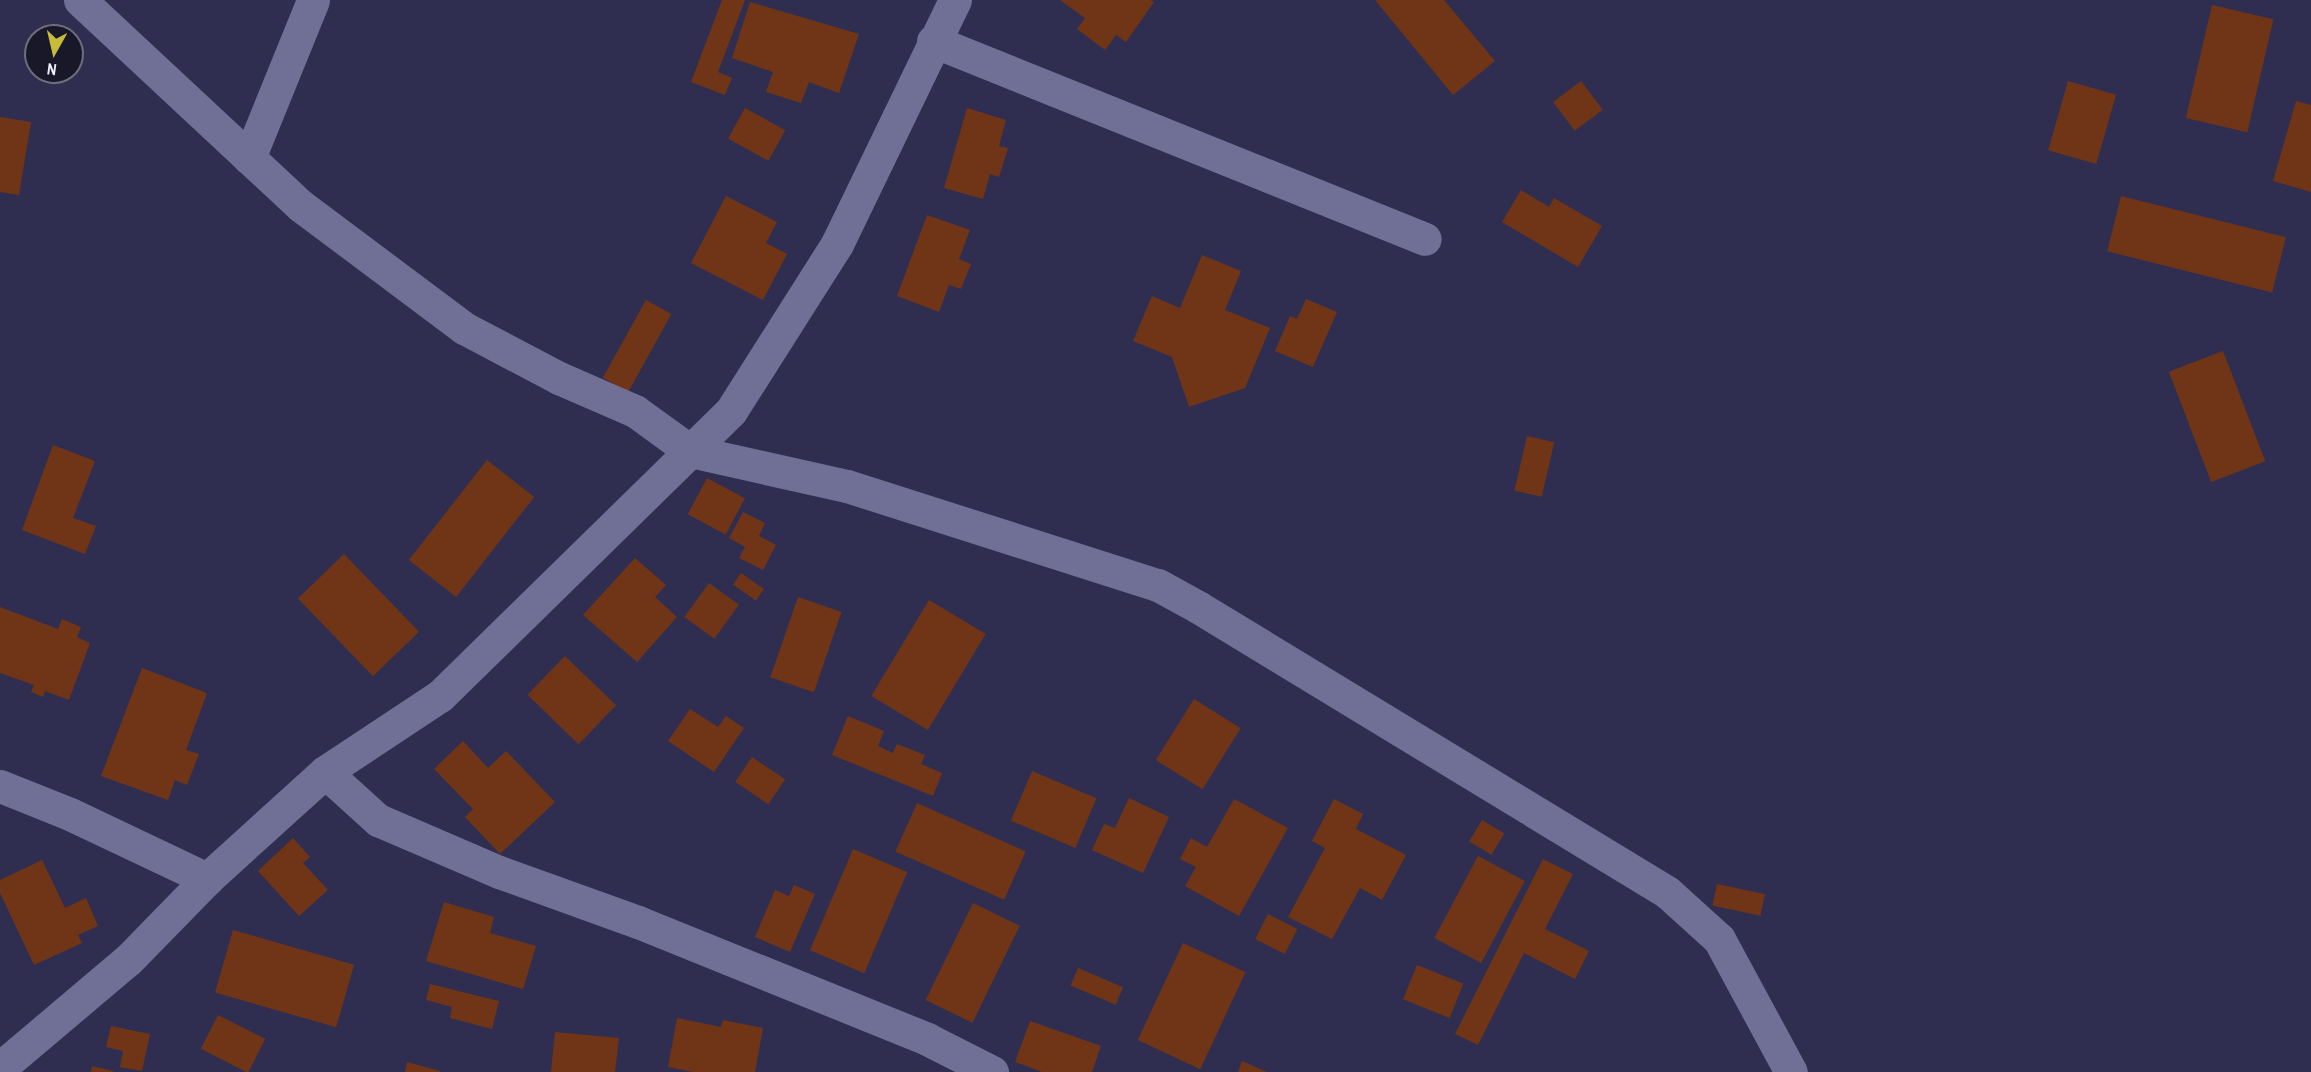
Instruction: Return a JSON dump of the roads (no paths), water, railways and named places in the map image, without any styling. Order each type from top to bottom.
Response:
[{"type":"street","points":[[80,0],[301,206],[464,328],[559,378],[635,411],[690,451],[847,486],[1158,585],[1198,607],[1667,892],[1719,939],[1791,1072]]},
{"type":"street","points":[[249,158],[313,0]]},
{"type":"street","points":[[0,1068],[128,960],[207,879],[325,772],[440,696],[731,411],[837,244],[933,41],[955,0]]},
{"type":"street","points":[[933,41],[1425,239]]},
{"type":"street","points":[[325,772],[378,820],[499,872],[638,922],[927,1039],[992,1072]]},
{"type":"street","points":[[0,786],[70,814],[207,879]]}]
